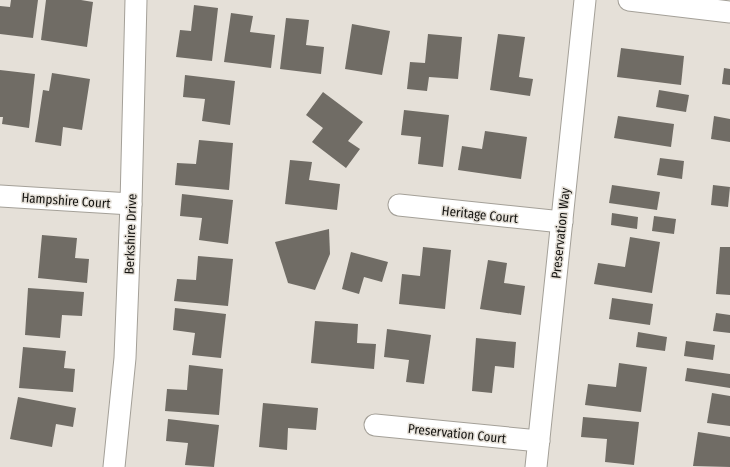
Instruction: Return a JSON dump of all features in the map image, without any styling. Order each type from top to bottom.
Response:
[{"type":"street","name":"Berkshire Drive","points":[[114,467],[125,358],[131,204],[136,0]]},
{"type":"street","name":"Preservation Way","points":[[536,467],[585,0]]},
{"type":"street","points":[[629,0],[730,12]]},
{"type":"street","name":"Hampshire Court","points":[[0,196],[131,204]]},
{"type":"street","name":"Heritage Court","points":[[399,205],[562,222]]},
{"type":"street","name":"Preservation Court","points":[[375,425],[539,441]]},
{"type":"building","points":[[11,0],[38,0],[33,38],[0,34],[0,6],[10,7]]},
{"type":"building","points":[[46,0],[81,0],[93,2],[87,47],[41,40]]},
{"type":"building","points":[[194,5],[218,8],[212,61],[176,57],[180,30],[191,31]]},
{"type":"building","points":[[231,13],[253,16],[250,32],[275,35],[271,68],[224,62]]},
{"type":"building","points":[[286,18],[309,20],[306,45],[324,47],[321,74],[280,69]]},
{"type":"building","points":[[352,24],[390,31],[382,75],[345,69]]},
{"type":"building","points":[[428,34],[462,37],[458,79],[429,77],[427,91],[407,89],[410,62],[425,63]]},
{"type":"building","points":[[498,34],[525,37],[519,77],[533,79],[530,96],[490,90]]},
{"type":"building","points":[[621,48],[684,56],[681,85],[617,77]]},
{"type":"building","points":[[724,68],[730,69],[730,85],[722,84]]},
{"type":"building","points":[[0,70],[35,74],[29,128],[2,124],[3,117],[0,117]]},
{"type":"building","points":[[52,73],[90,79],[82,130],[63,127],[61,146],[35,142],[43,90],[49,91]]},
{"type":"building","points":[[185,75],[235,81],[230,125],[202,121],[205,99],[183,97]]},
{"type":"building","points":[[659,90],[689,95],[686,112],[656,107]]},
{"type":"building","points":[[323,92],[363,122],[348,141],[360,149],[346,168],[312,142],[323,128],[306,115]]},
{"type":"building","points":[[404,110],[449,115],[443,167],[418,164],[421,137],[401,135]]},
{"type":"building","points":[[618,116],[674,124],[671,147],[614,138]]},
{"type":"building","points":[[714,116],[730,119],[730,142],[711,139]]},
{"type":"building","points":[[485,131],[527,137],[521,179],[458,170],[462,146],[482,149]]},
{"type":"building","points":[[199,140],[233,143],[229,190],[175,185],[177,163],[196,164]]},
{"type":"building","points":[[660,158],[684,161],[682,179],[657,175]]},
{"type":"building","points":[[290,160],[312,162],[309,180],[340,184],[337,210],[285,204]]},
{"type":"building","points":[[612,185],[660,192],[657,210],[609,203]]},
{"type":"building","points":[[713,185],[730,187],[728,207],[711,205]]},
{"type":"building","points":[[182,194],[233,200],[228,244],[199,240],[202,218],[180,216]]},
{"type":"building","points":[[612,213],[638,217],[637,229],[611,225]]},
{"type":"building","points":[[654,216],[676,219],[674,234],[652,231]]},
{"type":"building","points":[[329,229],[330,254],[315,290],[288,283],[275,242]]},
{"type":"building","points":[[42,235],[77,238],[75,258],[89,259],[87,283],[38,278]]},
{"type":"building","points":[[630,237],[660,242],[652,293],[594,284],[598,263],[625,267]]},
{"type":"building","points":[[423,247],[451,250],[445,309],[399,304],[402,274],[420,276]]},
{"type":"building","points":[[720,247],[730,247],[730,295],[716,294]]},
{"type":"building","points":[[351,252],[388,262],[382,282],[364,277],[359,294],[342,289]]},
{"type":"building","points":[[198,256],[233,259],[228,306],[174,301],[177,279],[196,280]]},
{"type":"building","points":[[488,260],[507,263],[504,283],[525,286],[521,315],[480,309]]},
{"type":"building","points":[[28,288],[84,292],[82,316],[62,315],[60,338],[25,335]]},
{"type":"building","points":[[612,298],[653,304],[650,325],[609,319]]},
{"type":"building","points":[[175,308],[226,314],[221,358],[192,355],[195,333],[173,330]]},
{"type":"building","points":[[716,313],[730,315],[730,333],[713,331]]},
{"type":"building","points":[[315,321],[358,324],[357,343],[376,344],[374,369],[311,363]]},
{"type":"building","points":[[387,329],[431,335],[424,384],[406,382],[409,360],[384,357]]},
{"type":"building","points":[[638,332],[667,337],[665,351],[636,347]]},
{"type":"building","points":[[476,338],[516,342],[514,368],[495,366],[492,393],[472,391]]},
{"type":"building","points":[[686,341],[715,345],[713,360],[684,356]]},
{"type":"building","points":[[23,347],[66,351],[64,368],[75,369],[73,392],[19,388]]},
{"type":"building","points":[[619,363],[647,367],[641,412],[585,405],[588,384],[616,387]]},
{"type":"building","points":[[189,365],[223,369],[219,415],[165,411],[167,389],[187,390]]},
{"type":"building","points":[[687,368],[730,374],[730,388],[685,381]]},
{"type":"building","points":[[712,393],[730,396],[730,426],[707,423]]},
{"type":"building","points":[[18,397],[76,408],[73,427],[56,424],[52,447],[10,439]]},
{"type":"building","points":[[263,403],[318,408],[316,430],[288,428],[287,450],[259,447]]},
{"type":"building","points":[[583,417],[639,422],[634,465],[605,462],[607,439],[581,437]]},
{"type":"building","points":[[168,419],[219,425],[214,467],[185,465],[188,443],[166,441]]},
{"type":"building","points":[[698,432],[730,437],[730,467],[693,466]]}]
